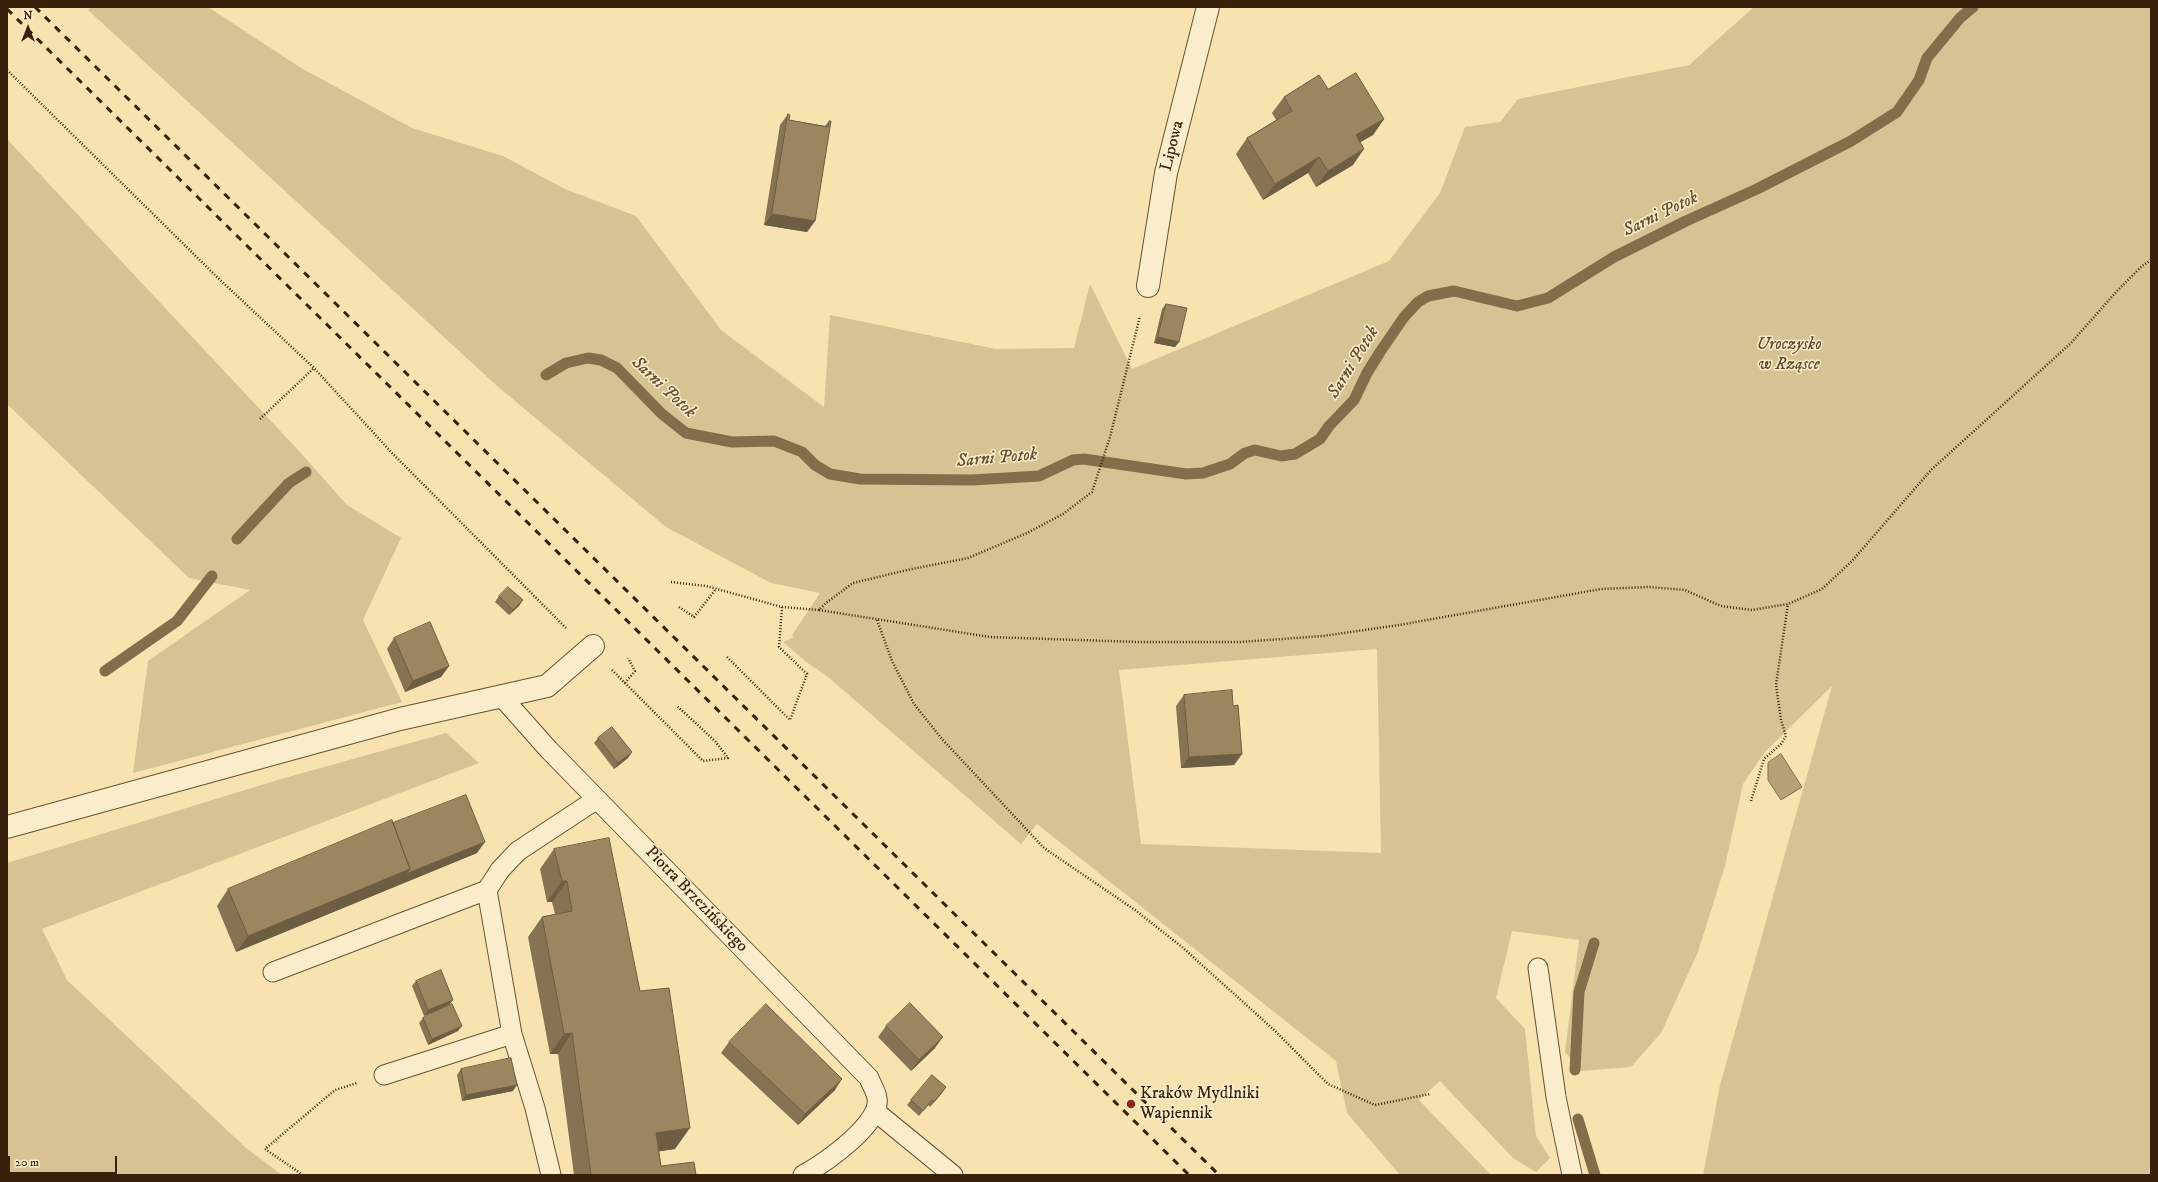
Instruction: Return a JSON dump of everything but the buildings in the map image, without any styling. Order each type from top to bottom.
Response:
[{"type":"street","name":"Lipowa","points":[[1148,286],[1166,173],[1208,7]]},
{"type":"street","points":[[7,827],[392,721],[547,686],[590,648]]},
{"type":"lane","name":"Piotra Brzezińskiego","points":[[501,696],[597,799],[869,1078],[877,1099],[871,1120]]},
{"type":"lane","points":[[273,972],[487,890],[500,870],[518,851],[597,799]]},
{"type":"lane","points":[[487,890],[512,1034],[535,1108],[551,1175]]},
{"type":"lane","points":[[1538,968],[1556,1097],[1572,1175]]},
{"type":"lane","points":[[384,1075],[512,1034]]},
{"type":"lane","points":[[803,1175],[820,1166],[871,1120],[954,1175]]},
{"type":"path","points":[[7,70],[211,272],[314,368],[392,453],[703,761],[728,758],[715,741],[677,706]]},
{"type":"path","points":[[671,582],[716,589],[782,607],[819,610],[990,637],[1138,642],[1240,642],[1323,636],[1399,625],[1601,589],[1649,587],[1685,590],[1721,606],[1752,610],[1788,604],[1822,589],[1852,561],[1931,470],[2071,343],[2116,292],[2142,266],[2151,260]]},
{"type":"path","points":[[819,610],[853,583],[907,570],[968,558],[1001,544],[1063,514],[1092,492],[1110,437],[1148,286]]},
{"type":"path","points":[[260,419],[314,368]]},
{"type":"path","points":[[679,607],[694,616],[716,589]]},
{"type":"path","points":[[1751,800],[1764,759],[1781,744],[1786,736],[1781,720],[1776,684],[1788,604]]},
{"type":"path","points":[[727,657],[790,720],[807,674],[779,648],[782,607]]},
{"type":"path","points":[[877,620],[892,662],[914,704],[942,739],[1044,848],[1135,910],[1182,948],[1273,1029],[1328,1084],[1375,1105],[1430,1094]]},
{"type":"path","points":[[625,683],[635,671],[628,658]]},
{"type":"path","points":[[303,1175],[265,1148],[335,1090],[384,1075]]},
{"type":"green space","name":"Uroczysko w Rząsce","points":[[91,7],[208,7],[301,68],[412,128],[503,156],[565,189],[636,216],[721,330],[824,407],[830,315],[996,349],[1074,348],[1090,284],[1132,369],[1389,261],[1440,193],[1465,127],[1500,122],[1518,99],[1689,65],[1754,7],[2151,7],[2151,1175],[1703,1175],[1720,1085],[1832,686],[1764,753],[1743,784],[1725,866],[1698,952],[1661,1033],[1631,1067],[1581,1071],[1565,1052],[1579,940],[1512,931],[1496,998],[1525,1029],[1536,1136],[1550,1158],[1536,1172],[1513,1158],[1440,1081],[1419,1100],[1491,1175],[1400,1175],[1347,1113],[1336,1061],[1037,824],[1021,844],[828,677],[805,661],[783,642],[794,637],[792,635],[820,593],[771,583],[666,527],[496,385],[88,10]],"holes":[[[1377,649],[1381,853],[1141,844],[1119,670]]]},
{"type":"green space","points":[[7,139],[299,451],[347,505],[401,538],[363,620],[402,702],[133,773],[148,661],[250,590],[189,578],[7,404]]},
{"type":"green space","points":[[446,733],[479,763],[42,929],[67,980],[245,1147],[282,1175],[7,1175],[7,863],[281,779]]},
{"type":"shaded area","points":[[1781,754],[1802,787],[1781,800],[1768,780],[1768,763]]},
{"type":"waterway","name":"Sarni Potok","points":[[546,375],[566,363],[588,358],[601,360],[617,368],[662,414],[686,433],[732,442],[774,441],[802,452],[815,465],[830,474],[860,479],[972,480],[1039,476],[1073,460],[1084,459],[1186,474],[1203,473],[1230,464],[1245,453],[1255,450],[1281,456],[1295,454],[1320,439],[1329,426],[1354,400],[1367,373],[1380,352],[1404,317],[1418,302],[1428,296],[1454,291],[1517,306],[1548,298],[1614,257],[1686,221],[1757,189],[1851,141],[1897,112],[1919,80],[1927,58],[1960,18],[1973,7]]},
{"type":"waterway","name":"Sarni Potok","points":[[237,539],[289,483],[306,472]]},
{"type":"waterway","name":"Sarni Potok","points":[[105,671],[177,621],[212,576]]},
{"type":"waterway","points":[[1575,1070],[1579,992],[1594,943]]},
{"type":"waterway","points":[[1578,1119],[1595,1175]]},
{"type":"railway","points":[[35,7],[1219,1175]]},
{"type":"railway","points":[[7,9],[1189,1175]]},
{"type":"place","name":"Kraków Mydlniki Wapiennik","points":[[1131,1104]]}]
